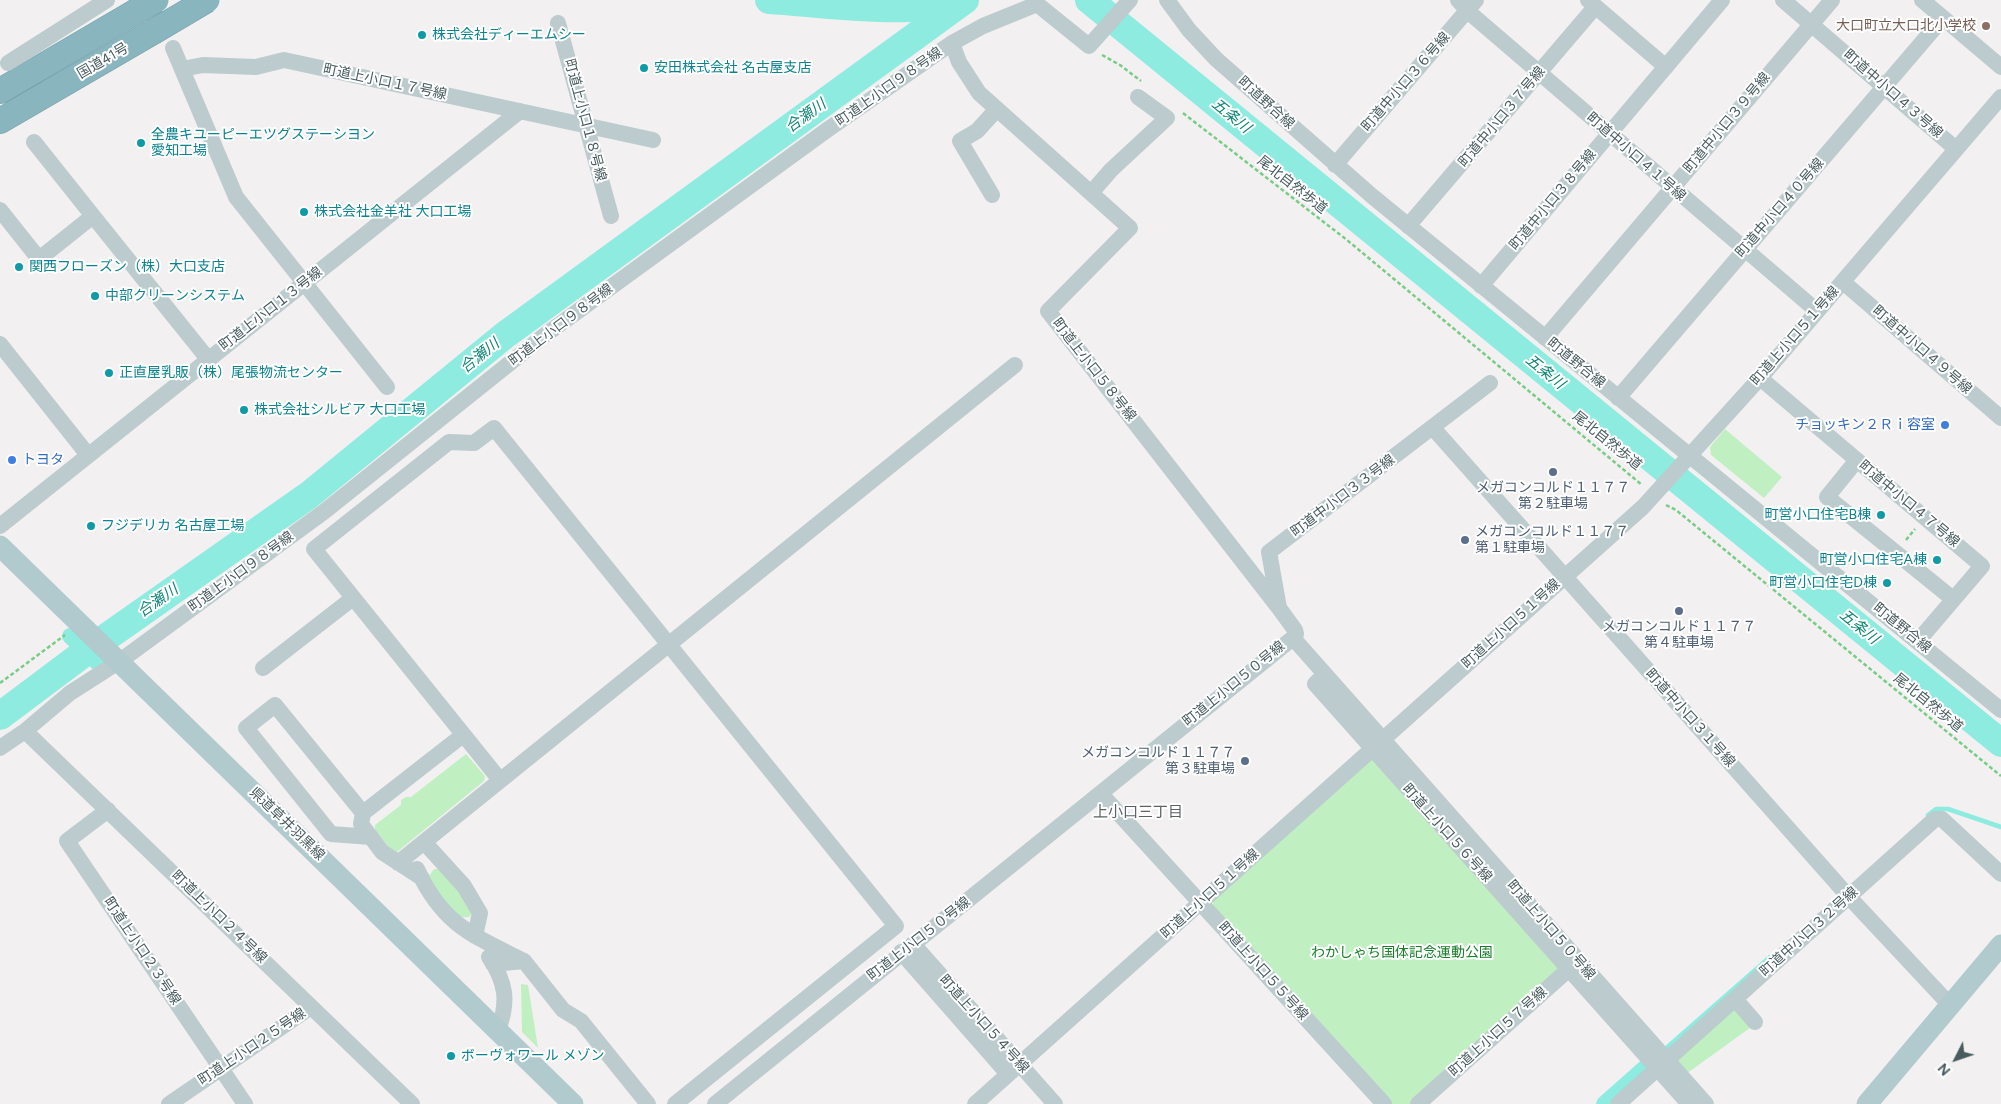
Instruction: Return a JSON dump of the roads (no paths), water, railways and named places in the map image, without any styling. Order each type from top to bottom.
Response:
[{"type":"highway","name":"国道41号","points":[[0,121],[207,0]]},
{"type":"highway","name":"国道41号","points":[[0,91],[10,64],[146,6]]},
{"type":"main road","name":"県道草井羽黒線","points":[[0,546],[573,1104]]},
{"type":"main road","points":[[1867,1104],[2001,945]]},
{"type":"street","points":[[10,64],[107,0]]},
{"type":"street","name":"町道上小口９８号線","points":[[0,748],[25,731],[70,693],[120,661],[325,511],[546,335],[819,136],[952,43],[983,26],[1036,4],[1093,47],[1130,0]]},
{"type":"street","name":"町道野合線","points":[[1166,0],[1189,30],[1216,58],[1335,165],[1618,398],[1687,458],[1918,641],[2001,710]]},
{"type":"street","name":"町道中小口３８号線","points":[[1481,286],[1722,0]]},
{"type":"street","name":"町道中小口４３号線","points":[[1783,0],[1956,149]]},
{"type":"street","name":"町道中小口３９号線","points":[[1545,338],[1832,0]]},
{"type":"street","points":[[1922,0],[2001,67]]},
{"type":"street","name":"町道中小口３６号線","points":[[1335,165],[1467,3]]},
{"type":"street","name":"町道中小口４１号線","points":[[1467,3],[1471,14],[1817,311]]},
{"type":"street","points":[[1592,3],[1666,67]]},
{"type":"street","name":"町道中小口３７号線","points":[[1408,226],[1539,73],[1592,3]]},
{"type":"street","name":"町道中小口４０号線","points":[[1618,398],[1943,18]]},
{"type":"street","name":"町道上小口１８号線","points":[[558,23],[588,125],[611,216]]},
{"type":"street","name":"町道上小口５８号線","points":[[952,43],[959,62],[979,93],[1130,228],[1048,311],[1279,608]]},
{"type":"street","points":[[174,48],[236,197],[387,387]]},
{"type":"street","name":"町道上小口１７号線","points":[[182,69],[203,65],[256,67],[284,60],[653,140]]},
{"type":"street","points":[[1091,193],[1111,170],[1172,113],[1140,89]]},
{"type":"street","name":"町道上小口５１号線","points":[[978,1103],[1654,496],[1760,378],[2001,97]]},
{"type":"street","points":[[992,195],[960,142],[977,131],[997,109]]},
{"type":"street","name":"町道上小口１３号線","points":[[0,526],[520,111]]},
{"type":"street","points":[[34,142],[208,359]]},
{"type":"street","points":[[0,210],[39,259],[93,216]]},
{"type":"street","name":"町道中小口４９号線","points":[[1843,282],[2001,418]]},
{"type":"street","points":[[0,344],[88,454]]},
{"type":"street","points":[[404,858],[1015,365]]},
{"type":"street","name":"町道中小口４７号線","points":[[1760,378],[1982,566],[1918,641]]},
{"type":"street","name":"町道中小口３３号線","points":[[1293,638],[1296,634],[1295,630],[1279,608],[1269,552],[1490,383]]},
{"type":"street","points":[[500,780],[314,549],[450,442],[474,443],[494,428],[896,926],[675,1104]]},
{"type":"street","name":"町道中小口３１号線","points":[[1433,428],[1849,897],[1950,1005]]},
{"type":"street","points":[[1857,460],[1827,497],[1953,599]]},
{"type":"street","points":[[263,668],[353,598]]},
{"type":"street","name":"町道上小口５０号線","points":[[715,1104],[1293,638],[1326,674]]},
{"type":"street","name":"町道上小口５６号線","points":[[1326,674],[1315,684],[1377,744],[1574,965],[1662,1065],[1689,1104]]},
{"type":"street","points":[[363,813],[275,705],[246,728],[331,834],[371,837]]},
{"type":"street","name":"町道上小口２４号線","points":[[25,731],[412,1104]]},
{"type":"street","points":[[463,734],[363,813],[361,824],[382,852],[404,858],[422,878],[439,908],[475,936],[524,961],[563,1010],[581,1021],[648,1104]]},
{"type":"street","name":"町道上小口５５号線","points":[[1101,794],[1384,1104]]},
{"type":"street","name":"町道上小口２３号線","points":[[108,810],[67,840],[244,1104]]},
{"type":"street","name":"町道中小口３２号線","points":[[1618,1104],[1935,819],[1942,819],[2001,874]]},
{"type":"street","points":[[424,842],[472,899],[480,913],[475,936],[493,964],[501,981],[505,1001],[504,1015],[498,1030]]},
{"type":"street","name":"町道上小口５４号線","points":[[907,948],[1014,1069],[1055,1104]]},
{"type":"street","points":[[493,964],[524,961]]},
{"type":"street","name":"町道上小口５７号線","points":[[1418,1104],[1574,965]]},
{"type":"street","points":[[1735,999],[1755,1022]]},
{"type":"street","name":"町道上小口２５号線","points":[[169,1104],[311,1007]]},
{"type":"street","points":[[1662,1065],[1706,1104]]},
{"type":"waterway","name":"五条川","points":[[769,0],[865,8],[915,8],[958,0]]},
{"type":"waterway","name":"合瀬川","points":[[0,716],[84,653],[309,495],[505,335],[965,0]]},
{"type":"waterway","name":"五条川","points":[[1089,0],[2001,743]]},
{"type":"waterway","name":"合瀬川","points":[[70,636],[102,667]]},
{"type":"waterway","points":[[1928,815],[1936,809],[1948,809],[2001,827]]},
{"type":"waterway","points":[[1663,1051],[1770,957]]},
{"type":"waterway","points":[[1604,1104],[1657,1057]]},
{"type":"place","name":"大口町立大口北小学校","points":[[1986,26]]},
{"type":"place","name":"株式会社ディーエムシー","points":[[422,35]]},
{"type":"place","name":"安田株式会社 名古屋支店","points":[[644,68]]},
{"type":"place","name":"全農キユーピーエツグステーシヨン 愛知工場","points":[[141,143]]},
{"type":"place","name":"株式会社金羊社 大口工場","points":[[304,212]]},
{"type":"place","name":"関西フローズン（株）大口支店","points":[[19,267]]},
{"type":"place","name":"中部クリーンシステム","points":[[95,296]]},
{"type":"place","name":"正直屋乳販（株）尾張物流センター","points":[[109,373]]},
{"type":"place","name":"株式会社シルビア 大口工場","points":[[244,410]]},
{"type":"place","name":"チョッキン２Ｒｉ容室","points":[[1945,425]]},
{"type":"place","name":"トヨタ","points":[[12,460]]},
{"type":"place","name":"メガコンコルド１１７７ 第２駐車場","points":[[1553,472]]},
{"type":"place","name":"町営小口住宅B棟","points":[[1881,515]]},
{"type":"place","name":"フジデリカ 名古屋工場","points":[[91,526]]},
{"type":"place","name":"メガコンコルド１１７７ 第１駐車場","points":[[1465,540]]},
{"type":"place","name":"町営小口住宅A棟","points":[[1937,560]]},
{"type":"place","name":"町営小口住宅D棟","points":[[1887,583]]},
{"type":"place","name":"メガコンコルド１１７７ 第４駐車場","points":[[1679,611]]},
{"type":"place","name":"メガコンコルド１１７７ 第３駐車場","points":[[1245,761]]},
{"type":"place","name":"ボーヴォワール メゾン","points":[[451,1056]]},
{"type":"district","name":"上小口三丁目","points":[[1138,813]]},
{"type":"park label","name":"わかしゃち国体記念運動公園","points":[[1402,953]]}]
